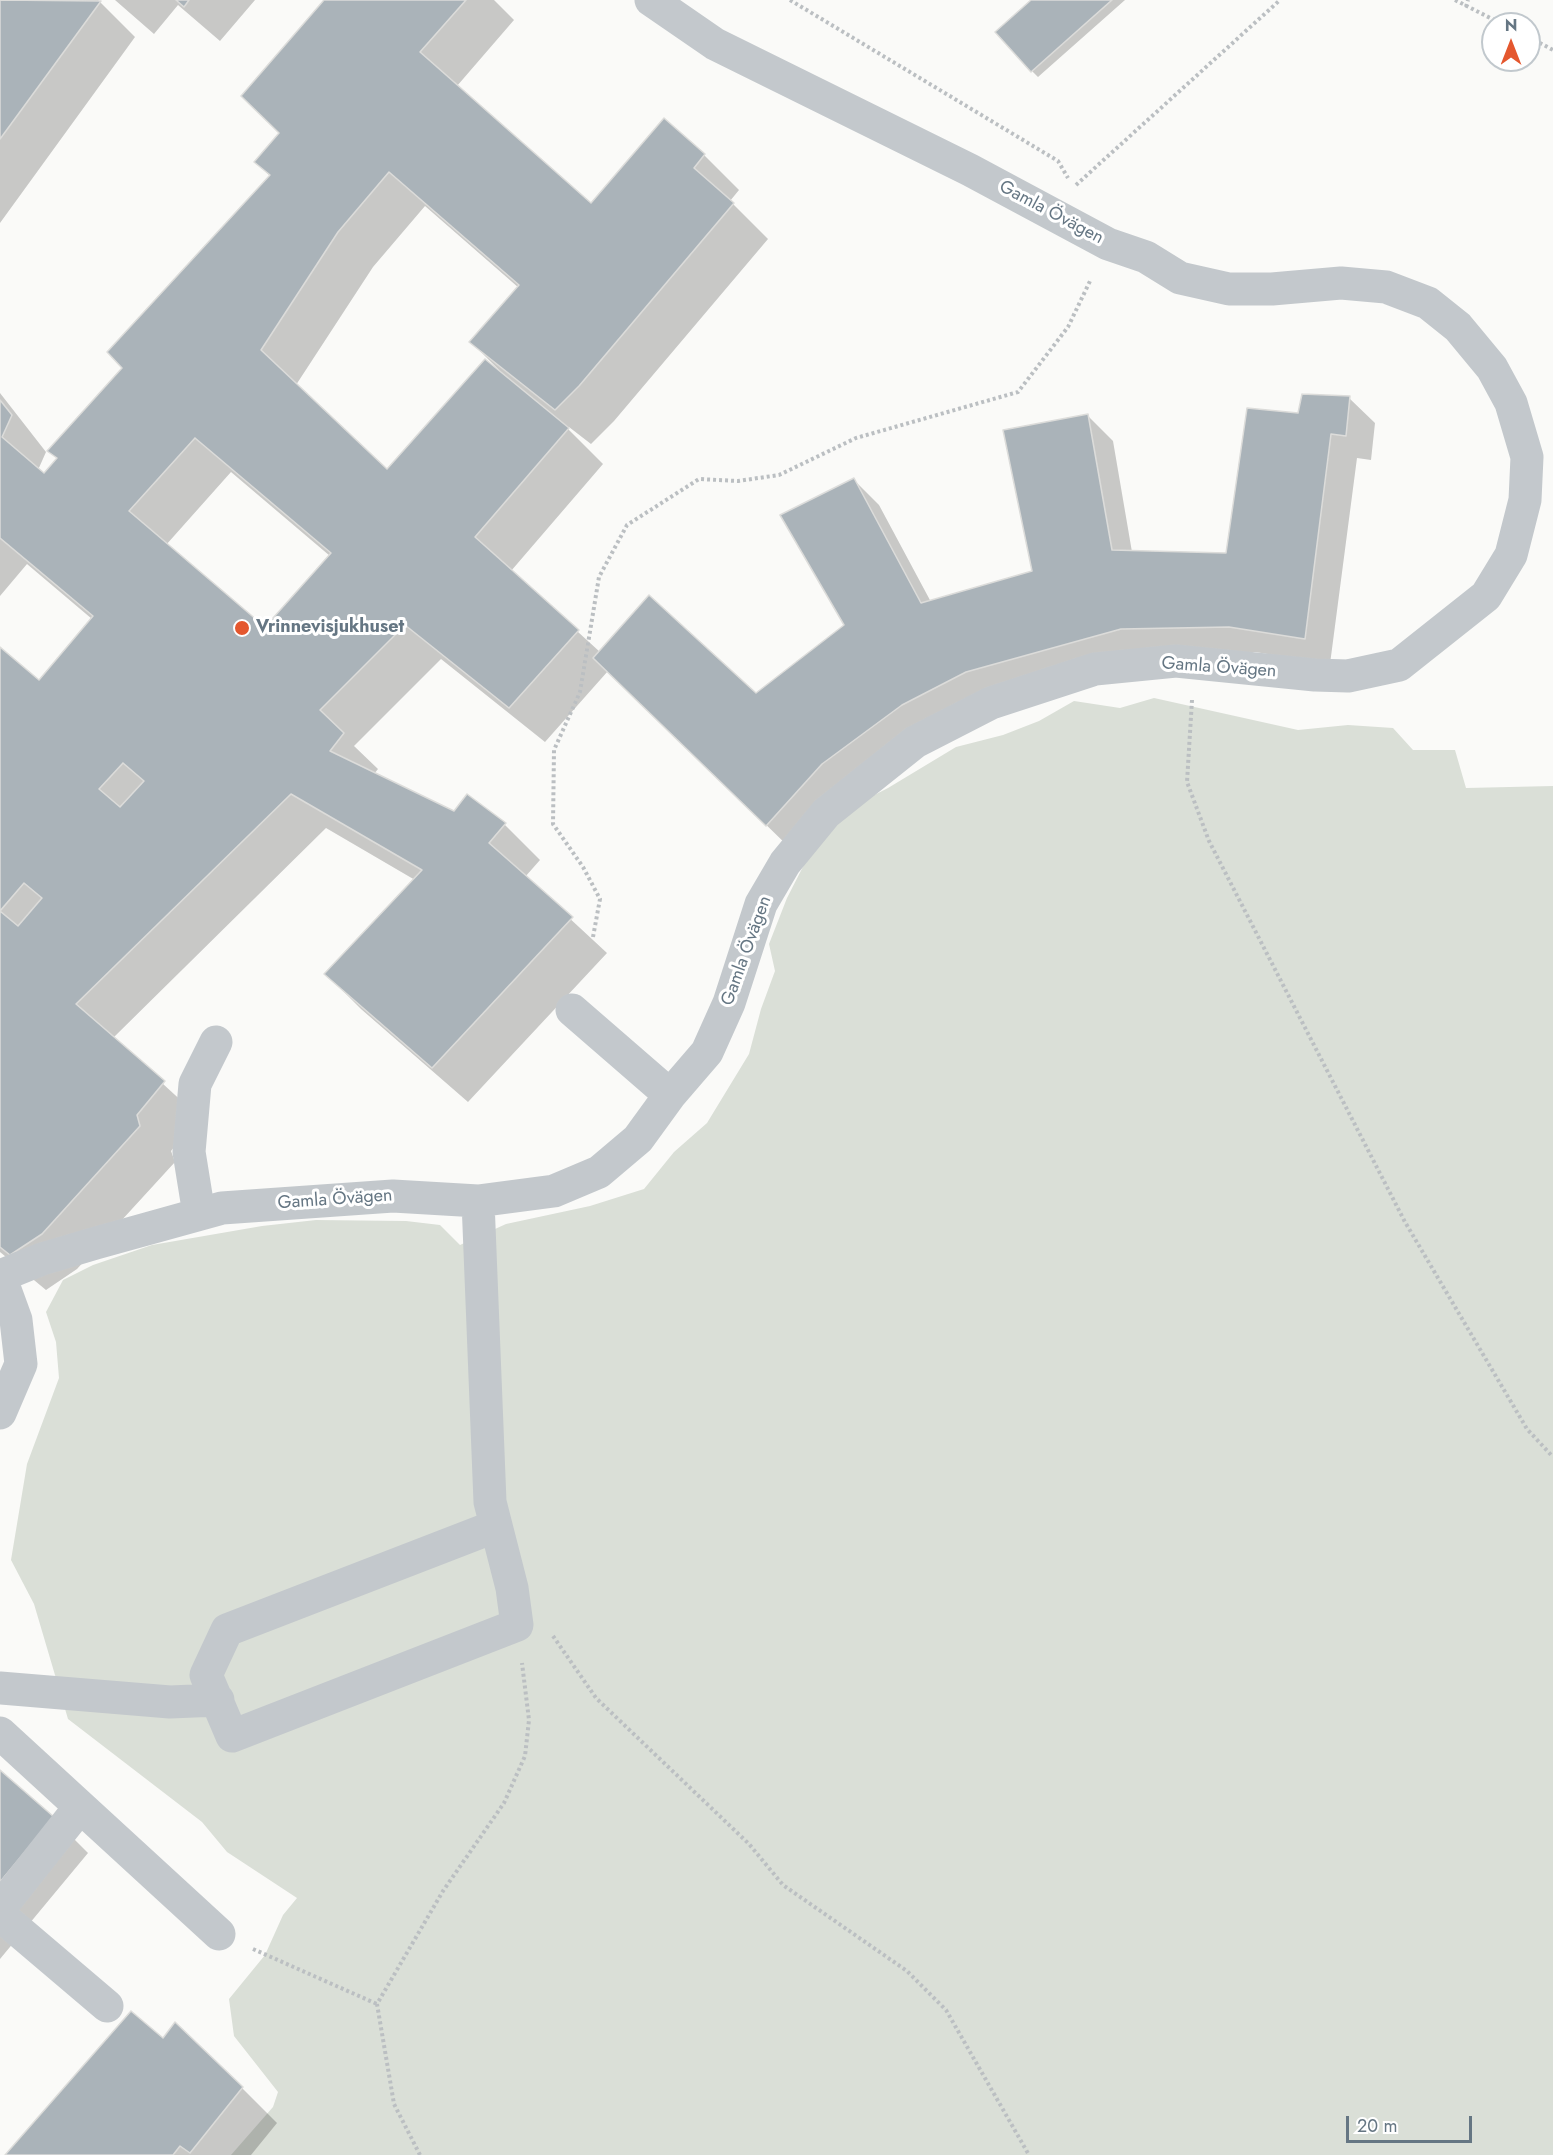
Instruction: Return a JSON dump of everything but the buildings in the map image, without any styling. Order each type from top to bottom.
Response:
[{"type":"street","name":"Gamla Övägen","points":[[0,1276],[42,1259],[222,1208],[393,1196],[478,1201],[554,1191],[599,1172],[638,1139],[670,1095],[707,1052],[729,1003],[761,904],[785,863],[826,813],[915,742],[991,703],[1095,669],[1176,661],[1348,676],[1399,664],[1486,596],[1511,555],[1525,500],[1527,457],[1511,404],[1492,368],[1458,327],[1428,303],[1386,286],[1341,283],[1272,289],[1229,289],[1180,278],[1146,257],[1108,244],[970,170],[715,44],[651,0]]},
{"type":"street","points":[[572,1010],[670,1095]]},
{"type":"street","points":[[199,1214],[189,1152],[195,1084],[216,1042]]},
{"type":"street","points":[[478,1201],[490,1502],[512,1588],[517,1626],[232,1736],[206,1675],[226,1630],[496,1526]]},
{"type":"street","points":[[0,1276],[16,1320],[21,1364],[0,1413]]},
{"type":"street","points":[[0,1688],[170,1702],[218,1700]]},
{"type":"street","points":[[0,1733],[219,1934]]},
{"type":"street","points":[[0,1908],[80,1807]]},
{"type":"street","points":[[0,1915],[107,2006]]},
{"type":"path","points":[[790,0],[1011,133]]},
{"type":"path","points":[[1048,212],[1280,0]]},
{"type":"path","points":[[1455,0],[1481,14]]},
{"type":"path","points":[[1466,7],[1468,0]]},
{"type":"path","points":[[593,937],[600,899],[583,867],[553,824],[554,750],[580,692],[599,577],[627,525],[699,479],[738,481],[779,475],[856,438],[1018,392],[1068,327],[1108,244]]},
{"type":"path","points":[[1194,663],[1187,782],[1209,841],[1405,1222],[1527,1429],[1553,1456]]},
{"type":"path","points":[[420,2155],[394,2104],[377,2004],[443,1892],[504,1803],[525,1756],[529,1720],[517,1626]]},
{"type":"path","points":[[551,1634],[596,1698],[749,1844],[783,1885],[907,1971],[946,2010],[1029,2155]]},
{"type":"path","points":[[219,1934],[377,2004]]},
{"type":"shaded area","points":[[1154,698],[1298,730],[1348,725],[1393,728],[1413,750],[1455,750],[1466,788],[1553,786],[1553,2155],[231,2155],[273,2107],[278,2092],[234,2036],[229,1999],[265,1955],[283,1915],[297,1898],[227,1852],[202,1822],[68,1719],[34,1604],[11,1560],[27,1464],[59,1378],[56,1342],[46,1312],[63,1280],[93,1265],[152,1245],[262,1226],[316,1220],[406,1221],[440,1225],[460,1245],[506,1224],[590,1206],[644,1189],[674,1152],[707,1123],[749,1054],[761,1009],[775,971],[769,944],[787,898],[810,853],[839,813],[888,788],[956,747],[1003,735],[1039,721],[1074,701],[1120,708]]},
{"type":"place","name":"Vrinnevisjukhuset","points":[[242,628]]}]
